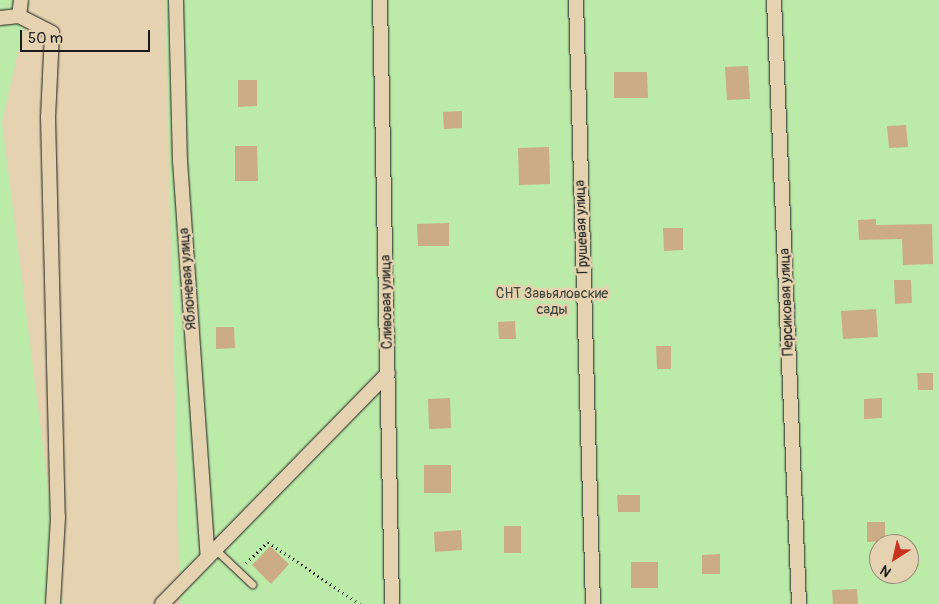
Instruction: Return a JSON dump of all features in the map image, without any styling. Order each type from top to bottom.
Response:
[{"type":"street","points":[[19,16],[21,0]]},
{"type":"street","name":"Яблоневая улица","points":[[176,0],[180,161],[212,554]]},
{"type":"street","name":"Сливовая улица","points":[[380,0],[392,604]]},
{"type":"street","name":"Грушевая улица","points":[[576,0],[593,604]]},
{"type":"street","name":"Персиковая улица","points":[[774,0],[799,604]]},
{"type":"street","points":[[0,18],[19,16],[52,33],[48,117],[58,517],[53,604]]},
{"type":"street","points":[[162,604],[388,373]]},
{"type":"lane","points":[[212,554],[238,571],[252,584]]},
{"type":"path","points":[[238,571],[268,542],[360,604]]},
{"type":"green space","points":[[0,0],[30,0],[2,122],[63,604],[0,604]]},
{"type":"green space","name":"СНТ Завьяловские сады","points":[[165,0],[939,0],[939,604],[180,604]]},
{"type":"building","points":[[748,66],[750,99],[727,100],[725,67]]},
{"type":"building","points":[[614,72],[647,72],[648,98],[614,98]]},
{"type":"building","points":[[238,80],[257,80],[257,106],[238,107]]},
{"type":"building","points":[[462,111],[462,128],[444,129],[443,112]]},
{"type":"building","points":[[906,125],[908,147],[889,148],[887,126]]},
{"type":"building","points":[[235,146],[257,146],[258,181],[235,181]]},
{"type":"building","points":[[549,147],[550,184],[519,185],[518,148]]},
{"type":"building","points":[[876,219],[876,225],[932,224],[933,264],[903,265],[902,239],[859,240],[858,220]]},
{"type":"building","points":[[449,223],[449,246],[418,246],[417,224]]},
{"type":"building","points":[[663,228],[683,228],[683,250],[664,251]]},
{"type":"building","points":[[894,280],[911,280],[912,303],[895,304]]},
{"type":"building","points":[[876,309],[878,337],[843,339],[841,311]]},
{"type":"building","points":[[515,321],[516,339],[499,339],[498,322]]},
{"type":"building","points":[[216,327],[234,327],[235,348],[216,349]]},
{"type":"building","points":[[656,346],[671,346],[671,369],[657,369]]},
{"type":"building","points":[[917,373],[933,373],[933,390],[918,390]]},
{"type":"building","points":[[450,398],[451,428],[429,429],[428,399]]},
{"type":"building","points":[[882,398],[882,418],[864,419],[864,399]]},
{"type":"building","points":[[424,465],[451,465],[451,493],[424,493]]},
{"type":"building","points":[[617,495],[640,495],[640,512],[618,512]]},
{"type":"building","points":[[867,522],[885,522],[885,534],[869,534],[869,542],[867,542]]},
{"type":"building","points":[[504,526],[521,526],[521,553],[504,553]]},
{"type":"building","points":[[461,530],[462,550],[435,552],[434,532]]},
{"type":"building","points":[[270,546],[289,564],[271,584],[252,565]]},
{"type":"building","points":[[720,554],[720,574],[702,574],[702,555]]},
{"type":"building","points":[[631,562],[658,562],[658,588],[631,588]]},
{"type":"building","points":[[857,589],[858,604],[833,604],[832,590]]}]
